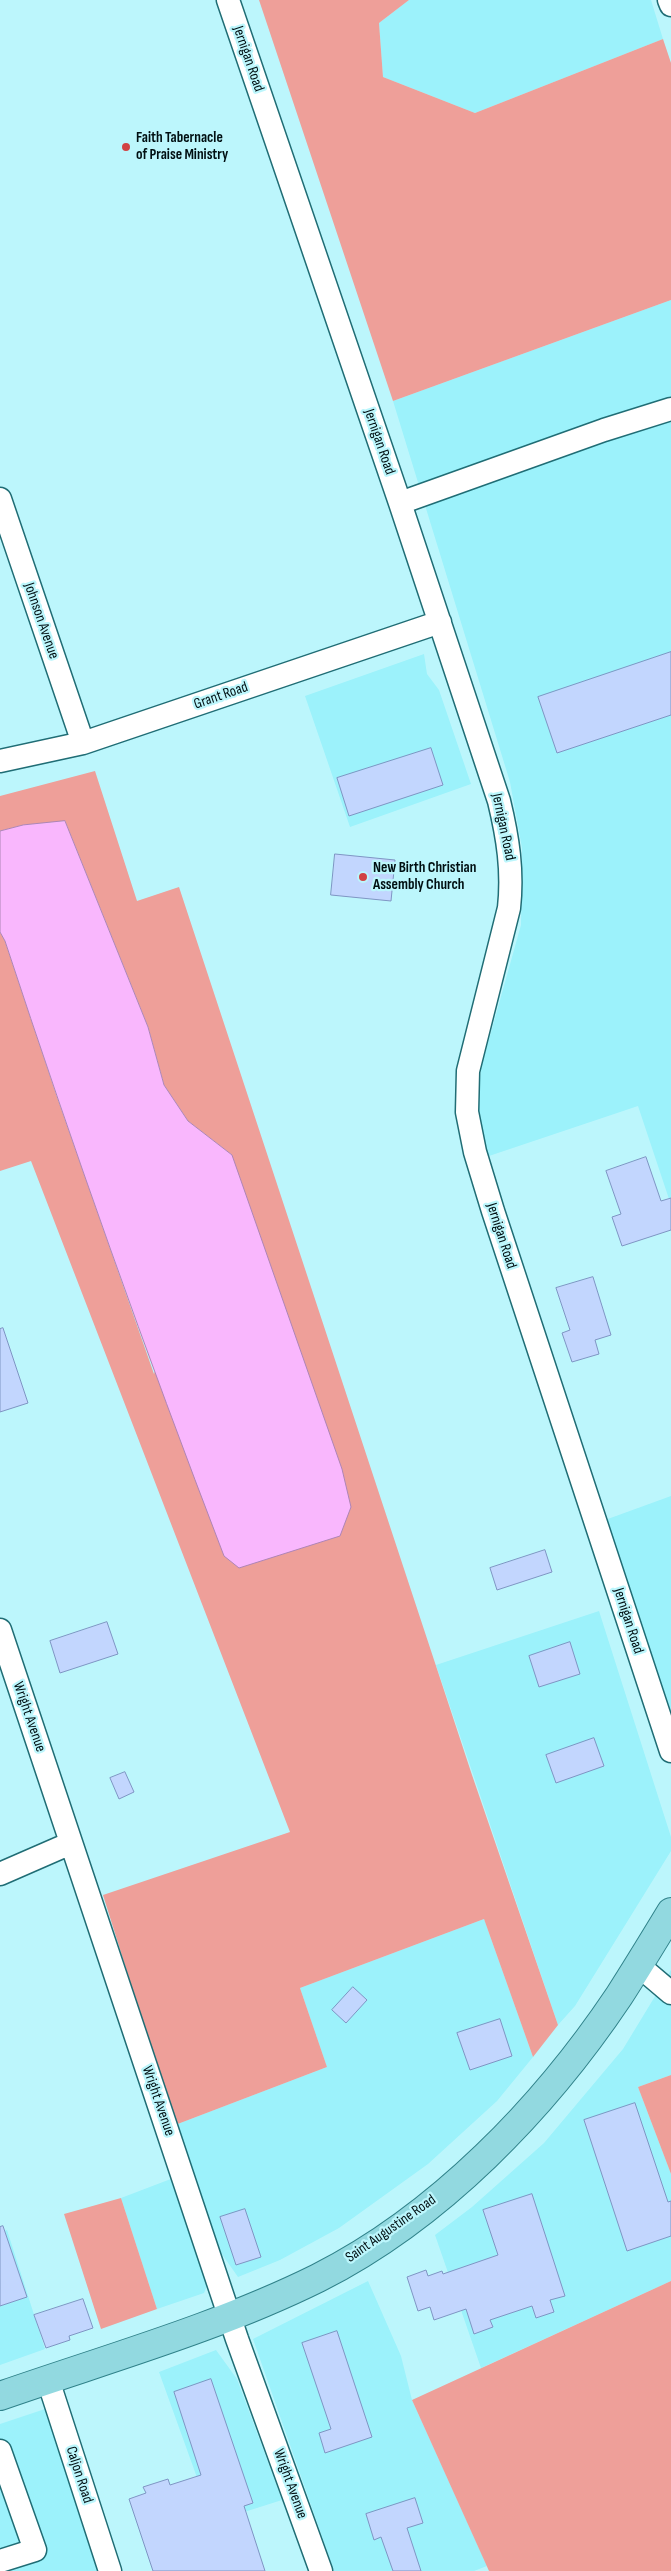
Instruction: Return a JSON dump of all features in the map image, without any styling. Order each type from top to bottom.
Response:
[{"type":"main road","name":"Saint Augustine Road","points":[[0,2396],[229,2316],[318,2277],[364,2252],[419,2213],[460,2178],[527,2114],[584,2044],[638,1965],[671,1912]]},
{"type":"street","name":"Jernigan Road","points":[[228,0],[400,502],[499,801],[508,836],[512,868],[509,908],[468,1071],[467,1112],[475,1152],[669,1742]]},
{"type":"street","points":[[670,0],[671,5]]},
{"type":"street","points":[[400,502],[595,433],[671,409]]},
{"type":"street","name":"Johnson Avenue","points":[[0,499],[83,743]]},
{"type":"street","name":"Grant Road","points":[[0,761],[83,743],[440,622]]},
{"type":"street","name":"Wright Avenue","points":[[0,1630],[229,2316],[321,2571]]},
{"type":"street","points":[[0,1874],[72,1843]]},
{"type":"street","points":[[638,1965],[671,1993]]},
{"type":"street","name":"Caljon Road","points":[[48,2380],[110,2571]]},
{"type":"street","points":[[0,2451],[35,2550],[0,2561]]},
{"type":"shaded area","points":[[259,0],[409,0],[379,23],[383,77],[475,113],[663,39],[671,63],[671,300],[393,401]]},
{"type":"shaded area","points":[[409,0],[651,0],[663,39],[475,113],[383,77],[379,23]]},
{"type":"shaded area","points":[[671,300],[671,1205],[638,1106],[486,1157],[477,1110],[481,1068],[521,925],[522,848],[510,782],[393,401]]},
{"type":"shaded area","points":[[424,654],[427,674],[439,690],[471,784],[350,827],[305,696]]},
{"type":"shaded area","points":[[95,771],[137,901],[179,887],[472,1775],[558,2025],[533,2057],[484,1919],[300,1988],[327,2067],[175,2125],[103,1895],[290,1832],[31,1161],[0,1171],[0,932],[5,941],[56,1094],[154,1374],[232,1155],[188,1121],[164,1085],[148,1027],[65,821],[23,825],[0,831],[0,796]]},
{"type":"shaded area","points":[[65,821],[148,1027],[164,1085],[188,1121],[232,1155],[342,1469],[351,1507],[340,1536],[239,1568],[224,1556],[166,1403],[57,1096],[5,941],[0,932],[0,831],[23,825]]},
{"type":"shaded area","points":[[671,1496],[671,1714],[605,1520]]},
{"type":"shaded area","points":[[599,1611],[671,1837],[671,1851],[575,2006],[558,2025],[436,1665]]},
{"type":"shaded area","points":[[484,1919],[533,2057],[497,2101],[428,2164],[339,2228],[280,2260],[238,2277],[212,2240],[175,2125],[327,2067],[300,1988]]},
{"type":"shaded area","points":[[671,1970],[671,2075],[638,2087],[671,2174],[671,2281],[481,2368],[435,2235],[472,2207],[544,2143],[623,2049]]},
{"type":"shaded area","points":[[671,2075],[671,2174],[638,2087]]},
{"type":"shaded area","points":[[176,2177],[204,2267],[207,2286],[204,2293],[157,2309],[121,2198]]},
{"type":"shaded area","points":[[121,2198],[157,2309],[101,2329],[64,2214]]},
{"type":"shaded area","points":[[7,2230],[45,2349],[0,2365],[0,2232]]},
{"type":"shaded area","points":[[368,2281],[401,2356],[412,2400],[487,2566],[474,2571],[334,2571],[253,2339]]},
{"type":"shaded area","points":[[671,2281],[671,2571],[489,2571],[412,2400]]},
{"type":"shaded area","points":[[216,2350],[237,2379],[282,2500],[213,2522],[159,2372]]},
{"type":"shaded area","points":[[51,2407],[99,2571],[0,2571],[0,2424]]},
{"type":"building","points":[[671,652],[671,715],[557,753],[538,697]]},
{"type":"building","points":[[431,748],[443,785],[349,816],[337,778]]},
{"type":"building","name":"New Birth Christian Assembly Church","points":[[335,854],[395,860],[391,901],[331,895]]},
{"type":"building","points":[[646,1157],[661,1201],[671,1198],[671,1230],[622,1246],[612,1217],[621,1214],[606,1171]]},
{"type":"building","points":[[593,1277],[611,1335],[595,1340],[599,1354],[572,1362],[562,1333],[570,1330],[556,1288]]},
{"type":"building","points":[[3,1328],[28,1403],[0,1412],[0,1329]]},
{"type":"building","points":[[545,1550],[552,1572],[497,1590],[490,1568]]},
{"type":"building","points":[[107,1622],[118,1654],[60,1673],[50,1641]]},
{"type":"building","points":[[570,1642],[580,1674],[539,1687],[529,1656]]},
{"type":"building","points":[[594,1738],[604,1766],[556,1783],[546,1755]]},
{"type":"building","points":[[125,1772],[134,1792],[119,1799],[110,1778]]},
{"type":"building","points":[[353,1987],[367,2000],[346,2023],[332,2010]]},
{"type":"building","points":[[500,2019],[512,2056],[470,2070],[457,2033]]},
{"type":"building","points":[[635,2103],[668,2202],[671,2201],[671,2236],[627,2251],[584,2120]]},
{"type":"building","points":[[532,2194],[565,2296],[550,2300],[554,2312],[536,2318],[532,2306],[490,2320],[493,2327],[474,2334],[466,2309],[434,2320],[430,2307],[418,2311],[407,2277],[426,2270],[428,2276],[442,2271],[443,2274],[498,2255],[483,2210]]},
{"type":"building","points":[[245,2209],[261,2257],[236,2265],[220,2217]]},
{"type":"building","points":[[3,2226],[27,2297],[0,2306],[0,2227]]},
{"type":"building","points":[[83,2299],[93,2328],[69,2336],[70,2340],[46,2348],[34,2315]]},
{"type":"building","points":[[337,2331],[372,2437],[325,2453],[319,2433],[331,2429],[302,2343]]},
{"type":"building","points":[[211,2379],[253,2503],[244,2506],[265,2571],[153,2571],[129,2499],[146,2493],[143,2487],[168,2479],[170,2485],[201,2475],[174,2392]]},
{"type":"building","points":[[415,2498],[423,2523],[407,2528],[421,2571],[393,2571],[381,2537],[374,2540],[366,2514]]},
{"type":"place","name":"Faith Tabernacle of Praise Ministry","points":[[126,147]]},
{"type":"place","name":"New Birth Christian Assembly Church","points":[[363,877]]}]
